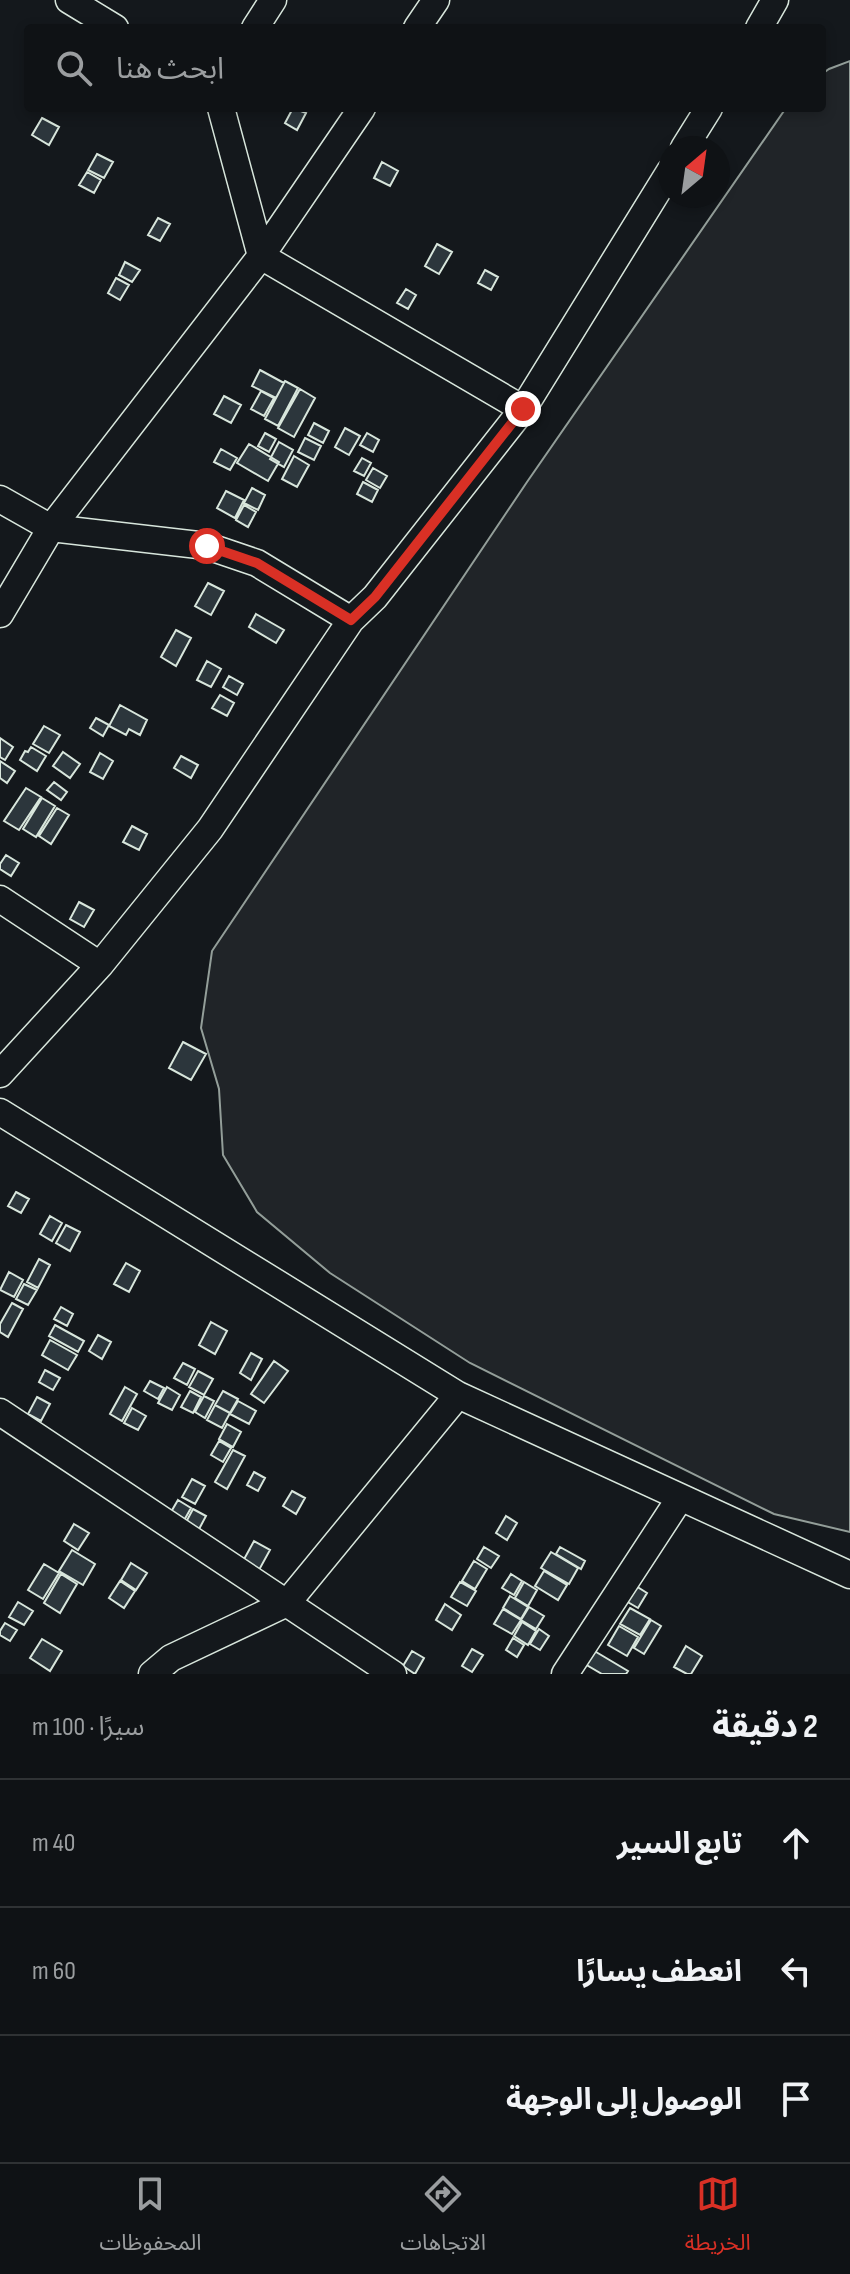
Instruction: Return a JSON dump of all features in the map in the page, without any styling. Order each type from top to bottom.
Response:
[{"type":"street","points":[[69,0],[108,24]]},
{"type":"street","points":[[258,24],[273,0]]},
{"type":"street","points":[[420,24],[436,0]]},
{"type":"street","points":[[761,24],[775,0]]},
{"type":"street","points":[[222,112],[261,256],[523,409]]},
{"type":"street","points":[[0,614],[51,528],[261,256],[359,112]]},
{"type":"street","points":[[692,136],[706,112]]},
{"type":"street","points":[[0,1074],[100,965],[210,829],[351,620],[375,597],[523,409],[658,190]]},
{"type":"street","points":[[0,499],[51,528],[207,546],[257,563],[351,620]]},
{"type":"street","points":[[0,899],[100,965]]},
{"type":"street","points":[[0,1112],[458,1395],[850,1575]]},
{"type":"street","points":[[152,1674],[171,1658],[287,1603],[458,1395]]},
{"type":"street","points":[[0,1412],[393,1674]]},
{"type":"street","points":[[565,1674],[680,1498]]},
{"type":"shaded area","points":[[850,61],[850,1532],[774,1514],[470,1363],[330,1273],[257,1212],[223,1155],[219,1089],[201,1028],[212,951],[527,482],[717,208],[730,208],[730,189],[783,112],[826,112],[826,71]]},
{"type":"building","points":[[291,112],[306,113],[297,130],[285,123]]},
{"type":"building","points":[[42,118],[59,127],[49,145],[32,135]]},
{"type":"building","points":[[97,154],[113,162],[104,178],[88,170]]},
{"type":"building","points":[[382,162],[398,171],[390,186],[374,178]]},
{"type":"building","points":[[87,172],[101,180],[94,193],[79,185]]},
{"type":"building","points":[[158,218],[170,224],[160,241],[148,235]]},
{"type":"building","points":[[437,244],[452,252],[439,274],[425,266]]},
{"type":"building","points":[[125,262],[140,270],[132,282],[119,275]]},
{"type":"building","points":[[485,270],[498,277],[491,290],[478,283]]},
{"type":"building","points":[[116,278],[129,285],[120,300],[108,293]]},
{"type":"building","points":[[406,289],[416,295],[408,309],[397,303]]},
{"type":"building","points":[[260,370],[284,383],[276,398],[252,386]]},
{"type":"building","points":[[285,381],[298,388],[278,426],[265,419]]},
{"type":"building","points":[[300,389],[315,398],[294,437],[278,428]]},
{"type":"building","points":[[261,391],[274,398],[264,416],[251,409]]},
{"type":"building","points":[[224,396],[241,405],[231,423],[214,414]]},
{"type":"building","points":[[314,423],[329,431],[323,443],[308,435]]},
{"type":"building","points":[[345,428],[360,436],[349,455],[335,447]]},
{"type":"building","points":[[265,433],[276,439],[269,452],[258,446]]},
{"type":"building","points":[[367,433],[379,440],[373,452],[360,445]]},
{"type":"building","points":[[305,438],[321,446],[314,460],[298,452]]},
{"type":"building","points":[[279,442],[293,450],[284,467],[270,459]]},
{"type":"building","points":[[249,444],[279,462],[268,481],[237,463]]},
{"type":"building","points":[[221,449],[237,458],[230,470],[214,462]]},
{"type":"building","points":[[294,456],[309,465],[297,487],[282,479]]},
{"type":"building","points":[[362,458],[371,463],[364,476],[354,471]]},
{"type":"building","points":[[373,468],[387,476],[380,488],[366,480]]},
{"type":"building","points":[[363,482],[378,490],[372,502],[357,494]]},
{"type":"building","points":[[252,488],[265,495],[258,510],[244,503]]},
{"type":"building","points":[[226,491],[244,500],[235,518],[217,508]]},
{"type":"building","points":[[244,505],[256,512],[248,527],[236,520]]},
{"type":"building","points":[[208,583],[224,591],[211,615],[195,606]]},
{"type":"building","points":[[256,614],[284,630],[276,643],[249,627]]},
{"type":"building","points":[[176,630],[191,638],[176,666],[161,657]]},
{"type":"building","points":[[207,661],[221,669],[211,687],[197,680]]},
{"type":"building","points":[[229,676],[243,684],[237,695],[223,687]]},
{"type":"building","points":[[220,695],[234,703],[227,716],[212,708]]},
{"type":"building","points":[[120,705],[147,720],[140,735],[129,729],[126,735],[109,726]]},
{"type":"building","points":[[96,718],[109,725],[103,736],[90,728]]},
{"type":"building","points":[[44,726],[60,735],[49,753],[33,744]]},
{"type":"building","points":[[0,738],[13,747],[5,760],[0,757]]},
{"type":"building","points":[[31,747],[46,756],[37,771],[20,760]]},
{"type":"building","points":[[63,752],[80,764],[70,778],[53,766]]},
{"type":"building","points":[[100,753],[113,761],[103,779],[90,772]]},
{"type":"building","points":[[181,756],[198,765],[191,778],[174,768]]},
{"type":"building","points":[[0,761],[15,771],[7,783],[0,778]]},
{"type":"building","points":[[54,782],[67,792],[61,800],[47,790]]},
{"type":"building","points":[[26,788],[41,797],[19,830],[4,821]]},
{"type":"building","points":[[42,798],[55,806],[36,837],[23,829]]},
{"type":"building","points":[[57,808],[69,815],[51,844],[39,836]]},
{"type":"building","points":[[132,826],[147,834],[139,850],[123,842]]},
{"type":"building","points":[[6,855],[19,863],[11,876],[0,869]]},
{"type":"building","points":[[79,902],[94,910],[84,927],[70,919]]},
{"type":"building","points":[[183,1042],[206,1054],[191,1080],[169,1068]]},
{"type":"building","points":[[16,1192],[29,1199],[21,1213],[8,1206]]},
{"type":"building","points":[[50,1216],[62,1223],[52,1241],[40,1234]]},
{"type":"building","points":[[66,1225],[80,1232],[70,1251],[56,1243]]},
{"type":"building","points":[[39,1259],[50,1265],[38,1288],[27,1282]]},
{"type":"building","points":[[126,1263],[140,1271],[129,1292],[114,1284]]},
{"type":"building","points":[[9,1272],[23,1280],[14,1297],[0,1290]]},
{"type":"building","points":[[24,1284],[37,1290],[28,1305],[16,1299]]},
{"type":"building","points":[[12,1303],[23,1309],[8,1337],[0,1332],[0,1324]]},
{"type":"building","points":[[61,1307],[73,1314],[67,1326],[54,1319]]},
{"type":"building","points":[[211,1322],[227,1331],[215,1354],[199,1345]]},
{"type":"building","points":[[55,1325],[84,1341],[78,1352],[49,1336]]},
{"type":"building","points":[[98,1335],[111,1342],[102,1359],[89,1351]]},
{"type":"building","points":[[50,1340],[77,1355],[68,1370],[42,1355]]},
{"type":"building","points":[[251,1353],[262,1359],[251,1380],[240,1373]]},
{"type":"building","points":[[274,1361],[288,1371],[264,1403],[251,1394]]},
{"type":"building","points":[[183,1363],[195,1369],[187,1385],[174,1378]]},
{"type":"building","points":[[45,1370],[60,1378],[53,1390],[39,1382]]},
{"type":"building","points":[[198,1371],[213,1379],[204,1395],[189,1387]]},
{"type":"building","points":[[150,1381],[164,1388],[158,1399],[144,1391]]},
{"type":"building","points":[[125,1387],[137,1394],[122,1421],[110,1414]]},
{"type":"building","points":[[167,1387],[180,1395],[172,1410],[158,1403]]},
{"type":"building","points":[[190,1391],[201,1397],[193,1413],[181,1407]]},
{"type":"building","points":[[223,1391],[238,1399],[230,1413],[215,1405]]},
{"type":"building","points":[[204,1396],[214,1401],[205,1418],[195,1412]]},
{"type":"building","points":[[37,1397],[50,1404],[41,1421],[28,1414]]},
{"type":"building","points":[[238,1401],[256,1411],[249,1424],[230,1414]]},
{"type":"building","points":[[215,1405],[230,1413],[222,1428],[207,1420]]},
{"type":"building","points":[[132,1408],[146,1416],[138,1430],[124,1423]]},
{"type":"building","points":[[227,1424],[241,1432],[233,1447],[219,1439]]},
{"type":"building","points":[[219,1441],[231,1448],[223,1462],[211,1455]]},
{"type":"building","points":[[233,1450],[245,1456],[227,1489],[215,1482]]},
{"type":"building","points":[[254,1472],[265,1478],[258,1491],[247,1485]]},
{"type":"building","points":[[192,1479],[205,1486],[195,1504],[182,1497]]},
{"type":"building","points":[[292,1491],[305,1498],[296,1514],[283,1506]]},
{"type":"building","points":[[178,1500],[191,1508],[182,1524],[168,1517]]},
{"type":"building","points":[[193,1509],[206,1516],[198,1531],[185,1524]]},
{"type":"building","points":[[506,1516],[517,1523],[507,1540],[496,1533]]},
{"type":"building","points":[[74,1524],[89,1533],[78,1550],[64,1541]]},
{"type":"building","points":[[254,1541],[270,1550],[259,1570],[243,1561]]},
{"type":"building","points":[[484,1547],[499,1556],[491,1568],[477,1559]]},
{"type":"building","points":[[560,1547],[585,1561],[581,1569],[556,1554]]},
{"type":"building","points":[[72,1550],[95,1564],[83,1585],[59,1571]]},
{"type":"building","points":[[551,1552],[578,1568],[569,1584],[541,1568]]},
{"type":"building","points":[[474,1561],[487,1569],[475,1589],[462,1581]]},
{"type":"building","points":[[131,1563],[147,1573],[136,1590],[121,1580]]},
{"type":"building","points":[[44,1564],[59,1573],[43,1599],[28,1590]]},
{"type":"building","points":[[544,1571],[567,1585],[558,1600],[535,1586]]},
{"type":"building","points":[[61,1574],[77,1584],[60,1613],[44,1603]]},
{"type":"building","points":[[511,1574],[522,1581],[514,1595],[502,1588]]},
{"type":"building","points":[[120,1581],[135,1591],[124,1608],[109,1598]]},
{"type":"building","points":[[628,1581],[647,1593],[638,1608],[619,1597]]},
{"type":"building","points":[[460,1582],[476,1591],[467,1606],[451,1597]]},
{"type":"building","points":[[524,1582],[537,1590],[528,1606],[515,1598]]},
{"type":"building","points":[[510,1596],[528,1607],[521,1619],[503,1608]]},
{"type":"building","points":[[18,1602],[33,1611],[24,1625],[9,1617]]},
{"type":"building","points":[[445,1604],[461,1615],[452,1630],[436,1620]]},
{"type":"building","points":[[529,1607],[544,1616],[536,1629],[521,1620]]},
{"type":"building","points":[[630,1608],[650,1619],[640,1635],[620,1624]]},
{"type":"building","points":[[503,1609],[521,1620],[512,1634],[494,1624]]},
{"type":"building","points":[[651,1620],[661,1626],[644,1654],[634,1648]]},
{"type":"building","points":[[522,1622],[536,1631],[528,1645],[514,1636]]},
{"type":"building","points":[[5,1623],[17,1630],[10,1641],[0,1635]]},
{"type":"building","points":[[619,1626],[638,1637],[627,1656],[608,1645]]},
{"type":"building","points":[[539,1629],[549,1636],[540,1650],[530,1644]]},
{"type":"building","points":[[513,1638],[524,1645],[517,1657],[506,1650]]},
{"type":"building","points":[[42,1639],[62,1651],[50,1671],[30,1658]]},
{"type":"building","points":[[586,1646],[628,1671],[626,1674],[602,1674],[578,1660]]},
{"type":"building","points":[[686,1646],[702,1656],[691,1674],[674,1667]]},
{"type":"building","points":[[472,1649],[483,1655],[472,1672],[462,1666]]},
{"type":"building","points":[[412,1651],[424,1658],[415,1674],[403,1666]]},
{"type":"route","points":[[207,546],[257,563],[351,620],[375,597],[523,409]]}]
